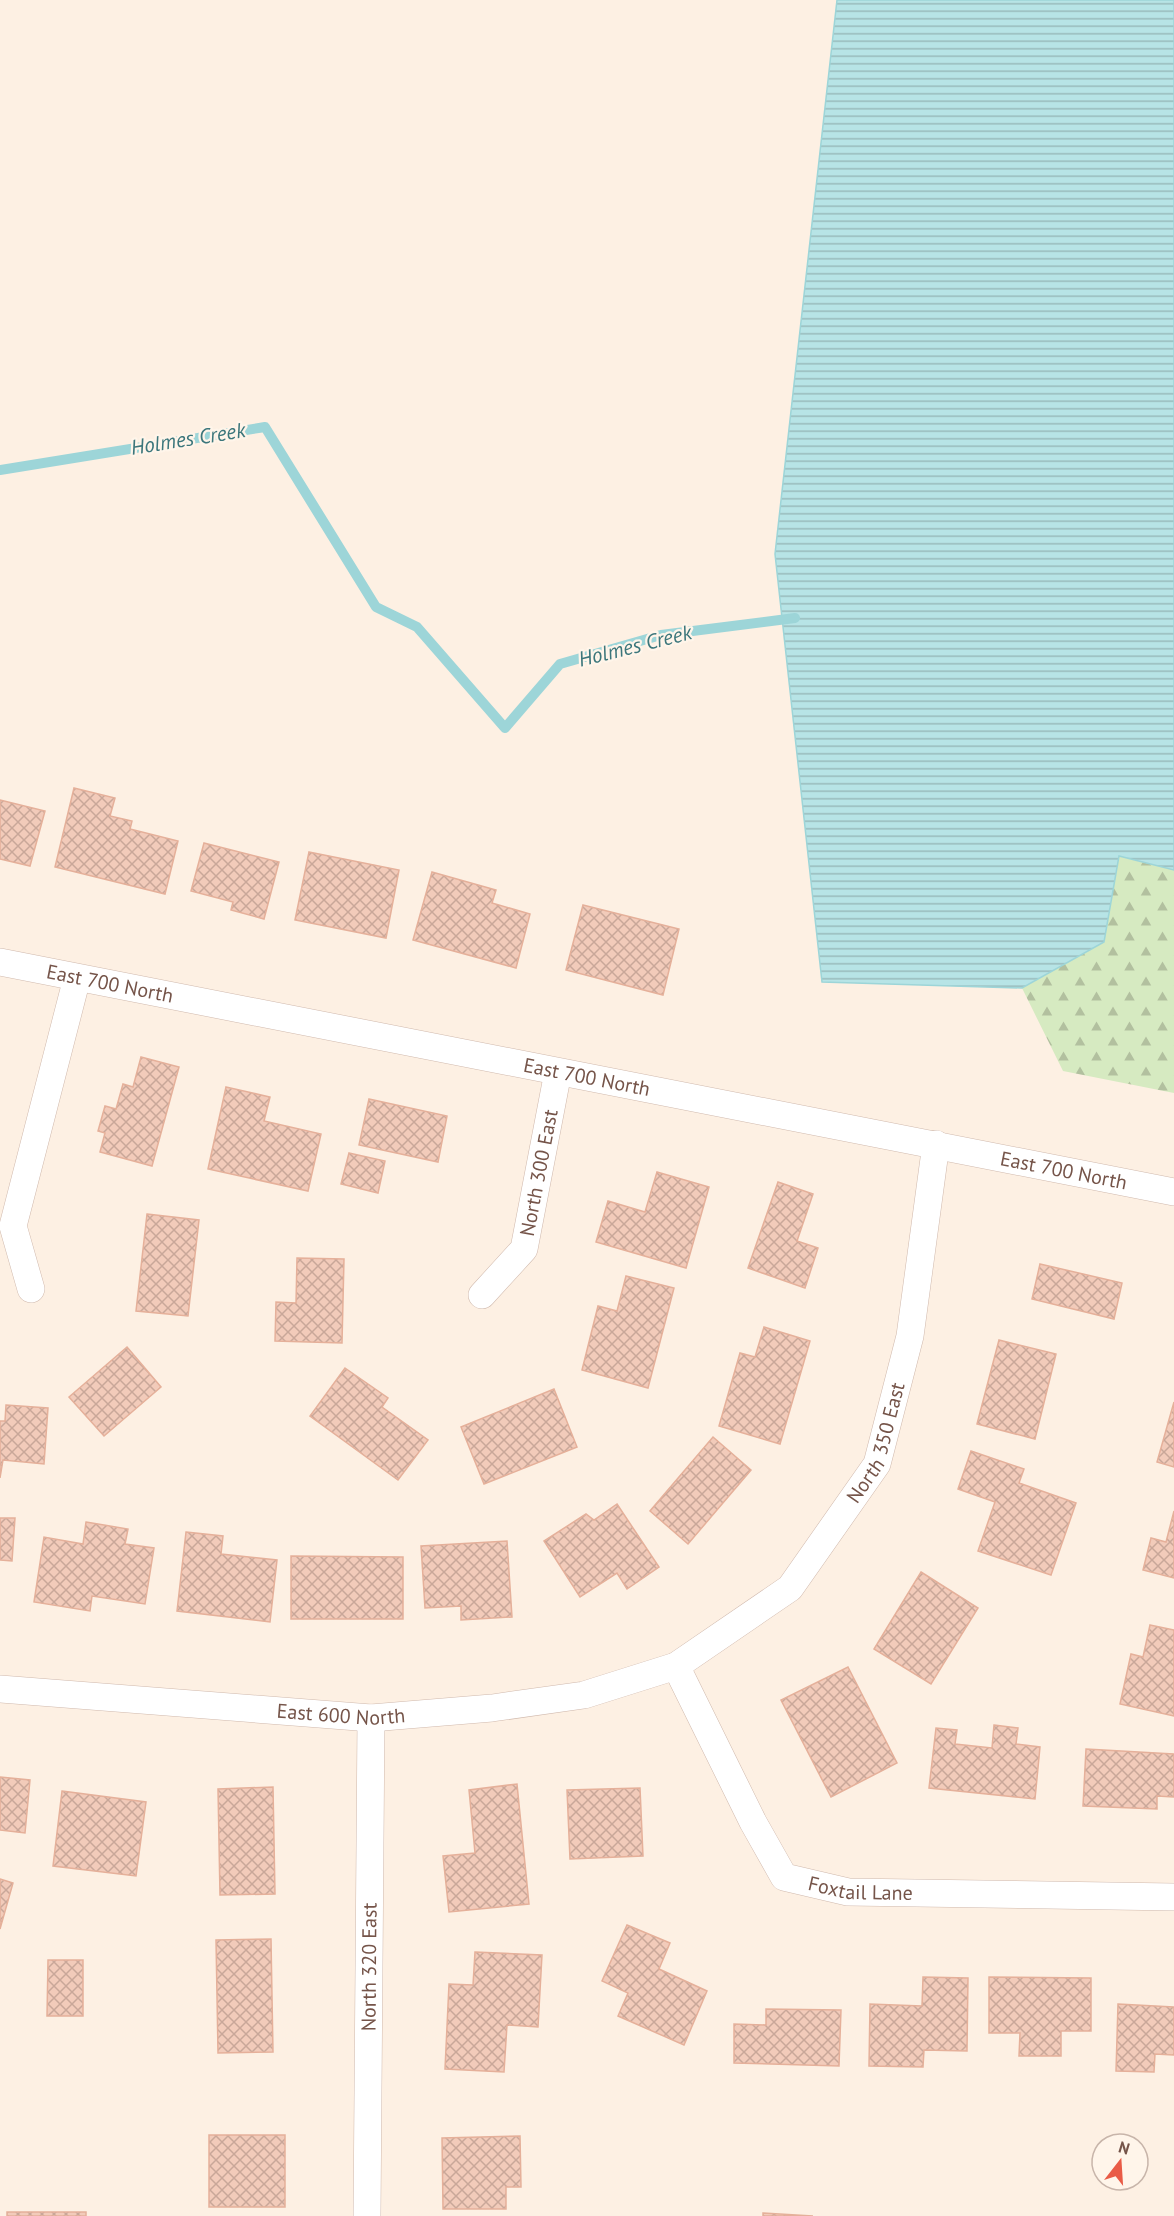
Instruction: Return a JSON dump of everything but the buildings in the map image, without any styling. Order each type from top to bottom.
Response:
[{"type":"street","name":"East 700 North","points":[[0,962],[1174,1192]]},
{"type":"street","points":[[31,1289],[13,1226],[77,978]]},
{"type":"street","name":"North 300 East","points":[[483,1296],[524,1249],[558,1072]]},
{"type":"street","name":"North 350 East","points":[[676,1666],[790,1588],[877,1464],[910,1336],[936,1144]]},
{"type":"street","name":"East 600 North","points":[[0,1689],[371,1718],[492,1708],[584,1695],[676,1666]]},
{"type":"street","name":"Foxtail Lane","points":[[676,1666],[753,1822],[784,1877],[848,1892],[1174,1897]]},
{"type":"street","name":"North 320 East","points":[[367,2216],[371,1718]]},
{"type":"green space","points":[[1118,856],[1174,870],[1174,1093],[1063,1071],[1022,988],[1104,942]]},
{"type":"water","points":[[837,0],[1174,0],[1174,870],[1119,856],[1104,942],[1022,988],[822,982],[775,554]]},
{"type":"waterway","name":"Holmes Creek","points":[[0,470],[265,427],[376,607],[417,627],[505,728],[560,664],[661,635],[795,618]]}]
